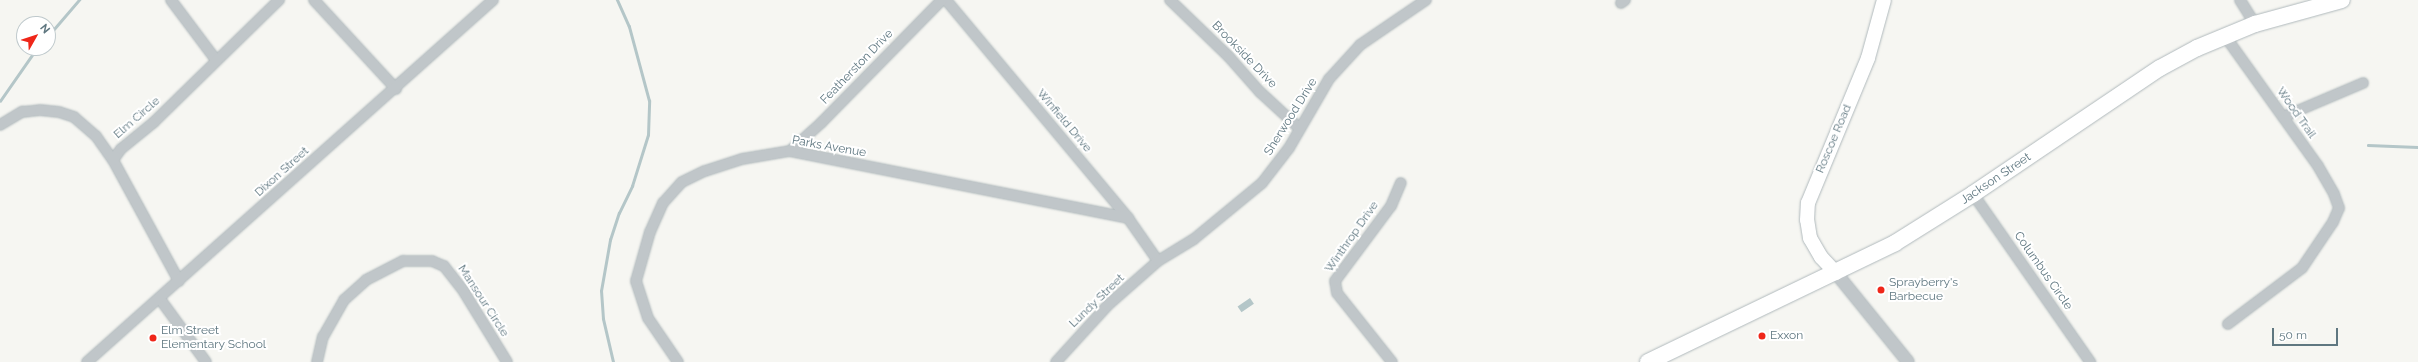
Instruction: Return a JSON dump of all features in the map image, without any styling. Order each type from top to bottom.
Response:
[{"type":"main road","name":"Roscoe Road","points":[[1836,273],[1821,257],[1810,238],[1807,220],[1808,203],[1868,58],[1878,28],[1884,0]]},
{"type":"main road","name":"Jackson Street","points":[[1648,362],[1836,273],[1895,243],[1973,194],[2160,68],[2225,36],[2255,24],[2342,0]]},
{"type":"street","points":[[171,0],[216,60]]},
{"type":"street","name":"Elm Circle","points":[[113,160],[121,149],[154,122],[279,0]]},
{"type":"street","points":[[314,0],[396,89]]},
{"type":"street","name":"Dixon Street","points":[[87,362],[396,89],[493,0]]},
{"type":"street","name":"Featherston Drive","points":[[790,151],[821,123],[942,0]]},
{"type":"street","name":"Winfield Drive","points":[[946,0],[1128,218],[1158,261]]},
{"type":"street","name":"Brookside Drive","points":[[1170,0],[1230,57],[1260,92],[1299,128]]},
{"type":"street","points":[[2240,0],[2255,24]]},
{"type":"street","name":"Sherwood Drive","points":[[1158,261],[1194,239],[1262,183],[1289,148],[1299,128],[1329,79],[1360,45],[1420,1]]},
{"type":"street","name":"Wood Trail","points":[[2225,36],[2318,166],[2334,194],[2339,208],[2333,222],[2302,268],[2228,324]]},
{"type":"street","points":[[2283,116],[2363,83]]},
{"type":"street","points":[[0,125],[22,112],[40,110],[59,112],[74,117],[96,136],[113,160],[179,281]]},
{"type":"street","name":"Parks Avenue","points":[[678,362],[648,318],[636,281],[650,232],[663,203],[682,182],[705,171],[742,159],[790,151],[1128,218]]},
{"type":"street","name":"Winthrop Drive","points":[[1392,362],[1337,293],[1335,281],[1390,206],[1401,183]]},
{"type":"street","name":"Columbus Circle","points":[[1973,194],[2090,362]]},
{"type":"street","name":"Mansour Circle","points":[[317,362],[323,337],[344,300],[366,280],[403,261],[432,261],[444,266],[464,292],[507,362]]},
{"type":"street","name":"Lundy Street","points":[[1056,362],[1108,305],[1158,261]]},
{"type":"street","points":[[1836,273],[1908,362]]},
{"type":"street","points":[[160,299],[206,362]]},
{"type":"shaded area","points":[[1250,298],[1254,304],[1241,312],[1238,306]]},
{"type":"waterway","points":[[56,27],[79,0]]},
{"type":"waterway","points":[[613,362],[603,319],[601,291],[610,240],[619,213],[632,186],[648,135],[649,101],[629,27],[617,0]]},
{"type":"waterway","points":[[0,101],[31,56]]},
{"type":"waterway","points":[[2368,145],[2418,147]]},
{"type":"place","name":"Sprayberry's Barbecue","points":[[1881,290]]},
{"type":"place","name":"Exxon","points":[[1762,336]]},
{"type":"place","name":"Elm Street Elementary School","points":[[153,338]]}]
